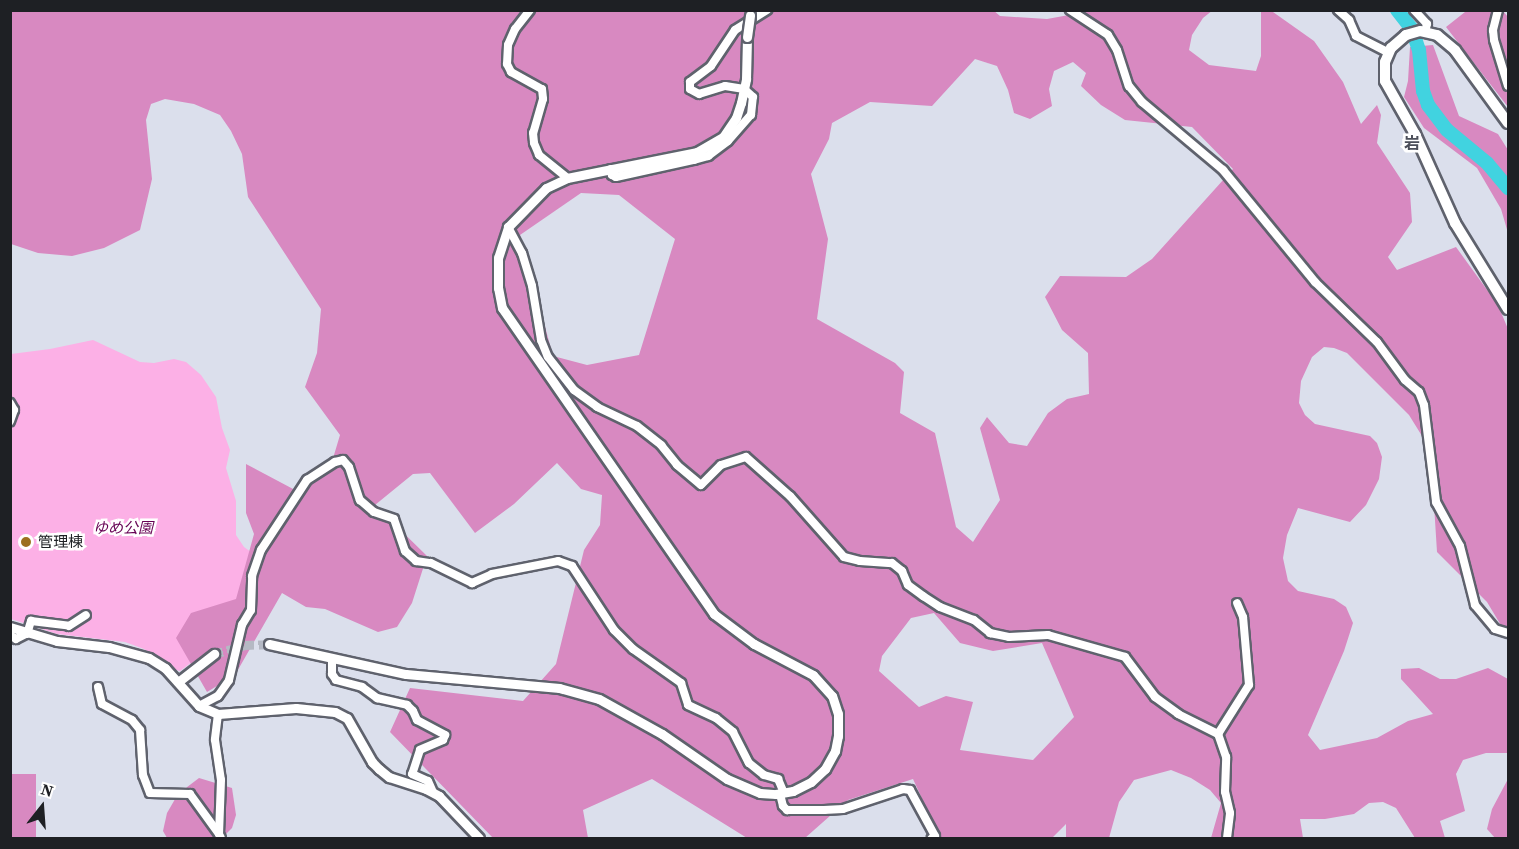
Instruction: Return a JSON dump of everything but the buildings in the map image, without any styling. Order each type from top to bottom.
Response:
[{"type":"main road","points":[[1509,123],[1455,50],[1437,35],[1423,31],[1406,35],[1388,52],[1384,69],[1389,89],[1415,134],[1455,223],[1509,309]]},
{"type":"street","points":[[530,10],[515,29],[508,45],[507,64],[511,72],[542,89],[543,99],[533,133],[534,143],[539,155],[567,178]]},
{"type":"street","points":[[744,89],[725,86],[699,93],[690,86],[692,80],[711,66],[735,30],[767,10]]},
{"type":"street","points":[[1070,10],[1108,35],[1117,50],[1129,86],[1142,102],[1223,170],[1315,282],[1377,342],[1405,380],[1419,392],[1424,405],[1436,502],[1460,546],[1475,604],[1495,629],[1509,633]]},
{"type":"street","points":[[1338,10],[1348,20],[1356,36],[1388,52]]},
{"type":"street","points":[[1414,10],[1427,24],[1423,31]]},
{"type":"street","points":[[1498,10],[1493,30],[1494,40],[1509,86]]},
{"type":"street","points":[[269,644],[332,660],[405,674],[559,688],[599,699],[662,734],[744,788],[760,793],[782,793],[811,782],[830,761],[838,736],[838,714],[832,696],[813,675],[754,644],[714,614],[502,308],[498,258],[508,227],[546,188],[567,178],[677,156],[710,146],[723,137],[736,118],[744,89],[751,13]]},
{"type":"street","points":[[508,227],[522,253],[532,286],[541,340],[548,357],[574,390],[597,407],[637,426],[661,445],[677,465],[701,485],[721,465],[746,457],[790,496],[844,556],[860,561],[892,562],[902,570],[908,585],[923,596],[940,607],[974,620],[990,633],[1009,636],[1048,635],[1125,657],[1155,697],[1178,714],[1218,734],[1226,757],[1225,792],[1230,813],[1227,838]]},
{"type":"street","points":[[10,404],[14,410],[10,421]]},
{"type":"street","points":[[199,706],[218,696],[229,680],[242,625],[251,610],[252,576],[261,550],[307,480],[335,462],[343,460],[349,467],[360,500],[374,512],[394,519],[405,551],[416,561],[431,563],[472,583],[492,574],[558,561],[572,566],[614,630],[633,649],[681,683],[688,705],[716,718],[733,732],[749,763],[764,775],[778,779],[783,806],[787,810],[843,810],[903,789],[910,790],[935,836],[932,838]]},
{"type":"street","points":[[1218,734],[1249,685],[1243,616],[1237,603]]},
{"type":"street","points":[[10,635],[16,639],[26,634],[31,621],[69,626],[86,615]]},
{"type":"street","points":[[10,627],[26,634],[57,642],[134,652],[165,668],[187,696],[199,706],[218,714],[296,708],[334,712],[347,718],[379,770],[390,777],[433,792],[449,804],[479,838]]},
{"type":"street","points":[[178,682],[214,654]]},
{"type":"street","points":[[332,660],[332,675],[336,680],[362,687],[377,698],[407,705],[417,720],[445,735],[443,740],[420,750],[412,774],[428,781],[433,792]]},
{"type":"street","points":[[98,687],[102,704],[132,720],[140,730],[143,776],[150,793],[190,794],[220,836]]},
{"type":"street","points":[[218,714],[215,740],[222,780],[220,836]]},
{"type":"green space","name":"ゆめ公園","points":[[93,340],[140,362],[154,363],[174,359],[186,362],[201,375],[216,397],[222,428],[230,450],[226,468],[236,501],[236,535],[244,547],[251,552],[248,599],[192,662],[180,671],[173,669],[144,649],[125,642],[57,634],[11,619],[11,354]]},
{"type":"shaded area","points":[[993,10],[1000,16],[1047,19],[1091,11],[1213,10],[1203,18],[1192,35],[1189,50],[1209,65],[1256,71],[1261,56],[1261,11],[1273,12],[1314,41],[1343,82],[1361,124],[1377,105],[1381,115],[1377,143],[1410,193],[1412,222],[1388,257],[1397,270],[1456,247],[1498,305],[1508,329],[1508,637],[1487,602],[1437,552],[1432,473],[1422,436],[1409,415],[1347,353],[1324,347],[1312,357],[1301,381],[1299,403],[1305,415],[1315,424],[1370,436],[1377,443],[1382,457],[1379,479],[1366,505],[1350,522],[1298,508],[1287,535],[1283,558],[1288,581],[1298,591],[1334,599],[1346,607],[1353,623],[1344,651],[1308,735],[1320,750],[1377,738],[1408,721],[1433,714],[1401,679],[1401,669],[1419,668],[1440,679],[1456,679],[1488,668],[1508,679],[1508,753],[1486,753],[1463,760],[1456,774],[1465,811],[1440,821],[1445,838],[1415,838],[1396,808],[1383,802],[1369,803],[1354,814],[1325,819],[1300,819],[1303,838],[1211,838],[1221,803],[1210,790],[1191,778],[1171,770],[1134,780],[1119,802],[1109,838],[1066,838],[1066,824],[1052,838],[940,838],[913,779],[848,800],[805,838],[747,838],[652,779],[583,810],[588,838],[493,838],[390,732],[410,688],[523,701],[556,664],[584,550],[600,525],[602,495],[581,489],[557,463],[514,504],[475,533],[430,473],[413,474],[375,505],[427,556],[412,603],[397,627],[378,632],[325,609],[306,607],[282,593],[235,675],[207,692],[176,638],[191,613],[236,599],[254,534],[246,513],[246,464],[295,490],[317,479],[334,455],[340,435],[305,387],[317,353],[321,309],[248,197],[242,154],[231,131],[220,115],[194,104],[165,99],[151,104],[146,120],[152,179],[140,230],[104,248],[72,256],[38,253],[11,244],[11,11]],"holes":[[[975,59],[997,66],[1008,90],[1014,113],[1030,119],[1052,106],[1049,89],[1054,71],[1073,62],[1086,73],[1081,86],[1101,105],[1125,120],[1192,127],[1233,169],[1152,259],[1126,277],[1060,276],[1045,297],[1062,330],[1088,353],[1089,394],[1067,399],[1048,413],[1027,446],[1009,443],[987,417],[980,428],[1000,500],[973,542],[956,527],[935,433],[900,413],[904,372],[895,363],[817,319],[828,239],[811,174],[829,139],[832,123],[870,102],[932,106]],[[581,193],[619,195],[675,239],[639,355],[587,365],[553,356],[520,235]],[[934,613],[960,643],[993,651],[1042,643],[1074,717],[1033,760],[960,750],[973,702],[946,696],[919,707],[879,671],[882,656],[911,618]]]},
{"type":"shaded area","points":[[1464,11],[1503,11],[1508,17],[1508,107],[1446,27]]},
{"type":"shaded area","points":[[1433,45],[1459,116],[1498,134],[1508,150],[1508,233],[1501,209],[1477,168],[1424,128],[1404,97],[1408,81],[1410,47]]},
{"type":"shaded area","points":[[11,774],[36,774],[36,838],[11,838]]},
{"type":"shaded area","points":[[199,778],[232,788],[236,815],[232,828],[222,838],[167,838],[163,831],[167,813],[178,794]]},
{"type":"shaded area","points":[[1508,779],[1508,838],[1495,838],[1487,829],[1492,809]]},
{"type":"waterway","points":[[1397,10],[1412,29],[1419,50],[1423,91],[1428,105],[1447,130],[1487,163],[1508,188]]},
{"type":"tunnel","points":[[214,654],[245,645],[269,644]]},
{"type":"place","name":"管理棟","points":[[26,542]]},
{"type":"district","name":"岩","points":[[1412,143]]}]
